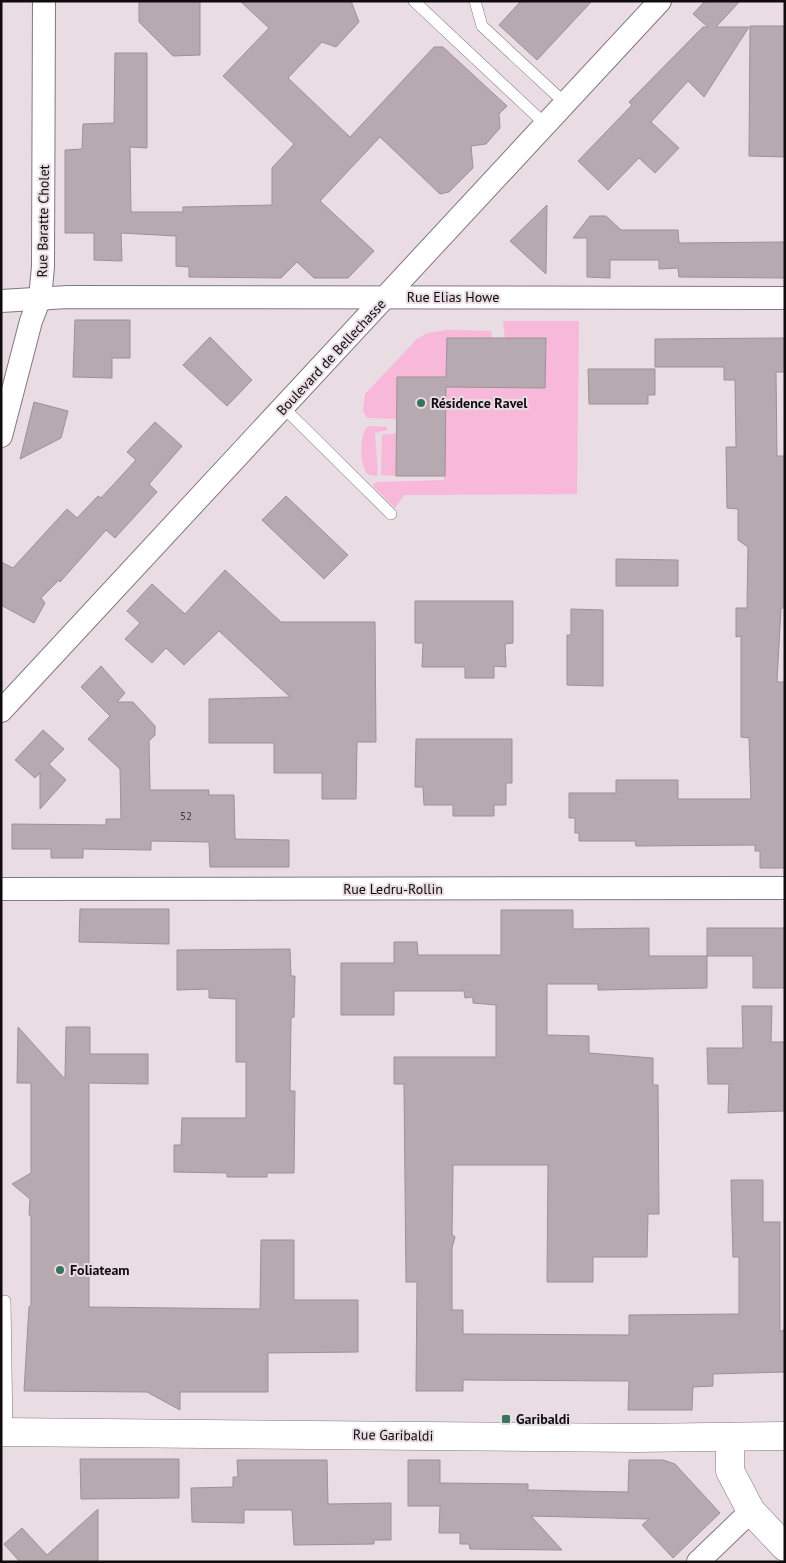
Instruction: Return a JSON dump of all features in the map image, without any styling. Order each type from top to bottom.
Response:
[{"type":"street","name":"Rue Baratte Cholet","points":[[1,436],[31,321],[40,298],[43,267],[44,1]]},
{"type":"street","name":"Boulevard de Bellechasse","points":[[1,711],[660,1]]},
{"type":"street","name":"Rue Elias Howe","points":[[1,301],[40,298],[785,298]]},
{"type":"street","name":"Rue Ledru-Rollin","points":[[1,889],[785,888]]},
{"type":"street","name":"Rue Garibaldi","points":[[4,1432],[785,1436]]},
{"type":"street","points":[[730,1437],[730,1471],[751,1511],[785,1547]]},
{"type":"street","points":[[698,1562],[751,1511]]},
{"type":"lane","points":[[414,1],[546,125]]},
{"type":"lane","points":[[475,1],[482,26],[566,104]]},
{"type":"lane","points":[[284,408],[391,514]]},
{"type":"lane","points":[[4,1432],[5,1301]]},
{"type":"shaded area","points":[[503,321],[579,321],[577,494],[404,495],[395,508],[373,484],[378,482],[444,480],[446,387],[545,388],[546,339],[505,338]]},
{"type":"shaded area","points":[[447,330],[491,331],[492,338],[446,377],[397,377],[397,419],[367,418],[363,411],[365,394],[417,339],[427,333]]},
{"type":"shaded area","points":[[368,426],[387,427],[387,430],[375,433],[378,476],[369,475],[363,465],[362,443]]},
{"type":"shaded area","points":[[397,433],[396,476],[381,475],[382,435]]},
{"type":"building","points":[[139,1],[200,1],[200,55],[173,56],[139,22]]},
{"type":"building","points":[[240,1],[351,1],[359,22],[336,47],[322,42],[288,78],[350,137],[434,47],[443,47],[507,106],[499,114],[500,128],[486,144],[471,146],[473,168],[449,192],[440,194],[380,137],[320,201],[374,251],[348,278],[314,278],[297,262],[281,278],[189,277],[189,267],[176,266],[176,236],[121,233],[122,261],[94,260],[94,233],[65,233],[65,150],[82,149],[83,124],[114,123],[115,53],[147,53],[147,148],[130,147],[131,212],[183,212],[183,207],[272,205],[272,168],[294,144],[223,76],[269,28]]},
{"type":"building","points":[[521,1],[592,1],[537,60],[499,25]]},
{"type":"building","points":[[705,1],[740,1],[716,27],[749,27],[704,97],[688,81],[651,122],[679,148],[655,173],[639,158],[608,190],[578,161],[632,105],[629,102],[703,27],[708,27],[693,14]]},
{"type":"building","points":[[750,26],[785,26],[785,157],[749,156]]},
{"type":"building","points":[[547,205],[546,274],[510,241]]},
{"type":"building","points":[[590,216],[606,216],[621,230],[678,230],[679,243],[785,242],[785,278],[679,277],[678,268],[659,269],[659,260],[610,260],[610,278],[587,277],[587,238],[573,238]]},
{"type":"building","points":[[75,320],[130,320],[130,358],[112,358],[112,378],[73,377]]},
{"type":"building","points":[[210,337],[252,380],[227,406],[183,365]]},
{"type":"building","name":"Résidence Ravel","points":[[447,338],[546,338],[545,388],[446,387],[445,476],[396,476],[397,377],[446,377]]},
{"type":"building","points":[[785,338],[785,372],[776,372],[777,456],[785,456],[785,608],[781,608],[777,682],[785,682],[785,868],[760,868],[760,851],[755,851],[755,845],[636,846],[635,841],[579,841],[579,833],[575,833],[575,818],[569,818],[569,793],[616,793],[616,780],[678,780],[678,799],[751,799],[749,738],[741,737],[741,636],[736,637],[736,608],[747,608],[748,547],[738,540],[738,509],[727,508],[726,447],[736,447],[735,380],[724,380],[724,367],[655,367],[655,339]]},
{"type":"building","points":[[588,369],[655,369],[655,395],[648,395],[648,404],[589,404]]},
{"type":"building","points":[[34,402],[68,411],[61,438],[20,459]]},
{"type":"building","points":[[155,422],[182,446],[149,484],[157,492],[115,538],[106,530],[60,582],[59,580],[41,598],[45,603],[34,623],[1,605],[1,562],[13,568],[67,509],[77,518],[98,496],[101,498],[136,460],[127,452]]},
{"type":"building","points":[[286,496],[348,555],[324,579],[262,520]]},
{"type":"building","points":[[616,559],[678,560],[678,586],[616,586]]},
{"type":"building","points":[[225,570],[281,622],[375,622],[376,742],[357,742],[356,799],[322,799],[322,773],[274,773],[274,743],[209,743],[209,699],[290,697],[219,631],[184,665],[166,648],[152,663],[125,639],[140,623],[127,611],[152,584],[185,614]]},
{"type":"building","points":[[415,601],[513,601],[513,643],[505,644],[506,667],[494,666],[494,678],[465,678],[465,667],[422,667],[423,643],[415,643]]},
{"type":"building","points":[[571,609],[603,610],[603,686],[567,685],[567,635],[571,635]]},
{"type":"building","points":[[101,666],[125,693],[117,702],[133,702],[155,726],[155,735],[149,741],[150,790],[209,790],[209,795],[234,795],[235,839],[289,840],[289,867],[210,867],[209,842],[151,841],[151,850],[83,849],[83,858],[51,858],[51,849],[12,849],[12,824],[106,825],[106,819],[121,819],[120,769],[88,739],[110,716],[81,687]]},
{"type":"building","points":[[43,730],[64,749],[49,764],[66,780],[40,809],[40,773],[35,778],[15,760]]},
{"type":"building","points":[[416,739],[512,739],[512,783],[506,783],[506,805],[494,805],[494,816],[453,816],[453,805],[424,805],[423,787],[415,787]]},
{"type":"building","points":[[80,909],[169,909],[169,944],[79,942]]},
{"type":"building","points":[[501,910],[573,910],[573,929],[649,928],[649,956],[707,956],[707,988],[598,990],[598,984],[547,984],[547,1035],[589,1036],[589,1053],[653,1058],[653,1085],[658,1085],[659,1214],[648,1214],[647,1257],[593,1257],[593,1282],[547,1282],[548,1165],[453,1165],[452,1234],[455,1237],[452,1248],[452,1310],[463,1310],[463,1334],[629,1335],[629,1315],[739,1314],[739,1257],[733,1257],[731,1180],[763,1180],[763,1222],[780,1222],[780,1332],[785,1329],[785,1372],[713,1374],[713,1386],[693,1387],[692,1410],[628,1410],[629,1381],[463,1380],[463,1391],[416,1391],[417,1282],[406,1282],[404,1084],[394,1084],[394,1057],[496,1057],[496,1005],[473,1003],[473,997],[465,998],[464,991],[394,991],[394,1015],[341,1015],[341,963],[394,963],[394,942],[417,942],[418,955],[501,955]]},
{"type":"building","points":[[707,928],[785,928],[785,988],[753,988],[753,956],[707,956]]},
{"type":"building","points":[[290,949],[291,976],[295,976],[294,1017],[291,1018],[290,1091],[295,1091],[294,1173],[267,1173],[267,1177],[227,1177],[227,1173],[174,1172],[174,1145],[181,1145],[182,1118],[246,1118],[246,1062],[236,1062],[236,999],[209,998],[209,989],[177,990],[177,950]]},
{"type":"building","points":[[742,1006],[772,1006],[771,1042],[785,1042],[785,1111],[728,1113],[729,1084],[708,1084],[707,1048],[743,1048]]},
{"type":"building","name":"Foliateam","points":[[18,1027],[65,1079],[66,1027],[90,1027],[90,1054],[148,1054],[148,1084],[89,1083],[89,1307],[260,1309],[261,1240],[294,1240],[294,1300],[358,1300],[358,1352],[268,1353],[268,1392],[180,1392],[180,1410],[147,1392],[24,1391],[29,1307],[31,1305],[31,1216],[29,1215],[30,1199],[12,1184],[31,1173],[31,1083],[17,1083]]},
{"type":"building","points":[[80,1459],[179,1459],[179,1498],[81,1499]]},
{"type":"building","points":[[237,1460],[327,1460],[328,1504],[391,1503],[391,1540],[374,1540],[374,1544],[294,1545],[292,1510],[244,1510],[244,1523],[192,1522],[191,1488],[233,1487],[233,1477],[238,1477]]},
{"type":"building","points":[[408,1460],[440,1460],[440,1483],[528,1484],[528,1490],[628,1492],[629,1460],[663,1460],[675,1464],[720,1513],[673,1558],[642,1525],[649,1519],[531,1516],[562,1550],[470,1549],[469,1544],[460,1544],[460,1533],[439,1533],[440,1506],[408,1506]]},
{"type":"building","points":[[98,1509],[98,1562],[20,1562],[4,1544],[22,1528],[47,1555]]},
{"type":"place","name":"Résidence Ravel","points":[[421,403]]},
{"type":"place","name":"Foliateam","points":[[60,1270]]},
{"type":"place","name":"Garibaldi","points":[[506,1419]]}]
